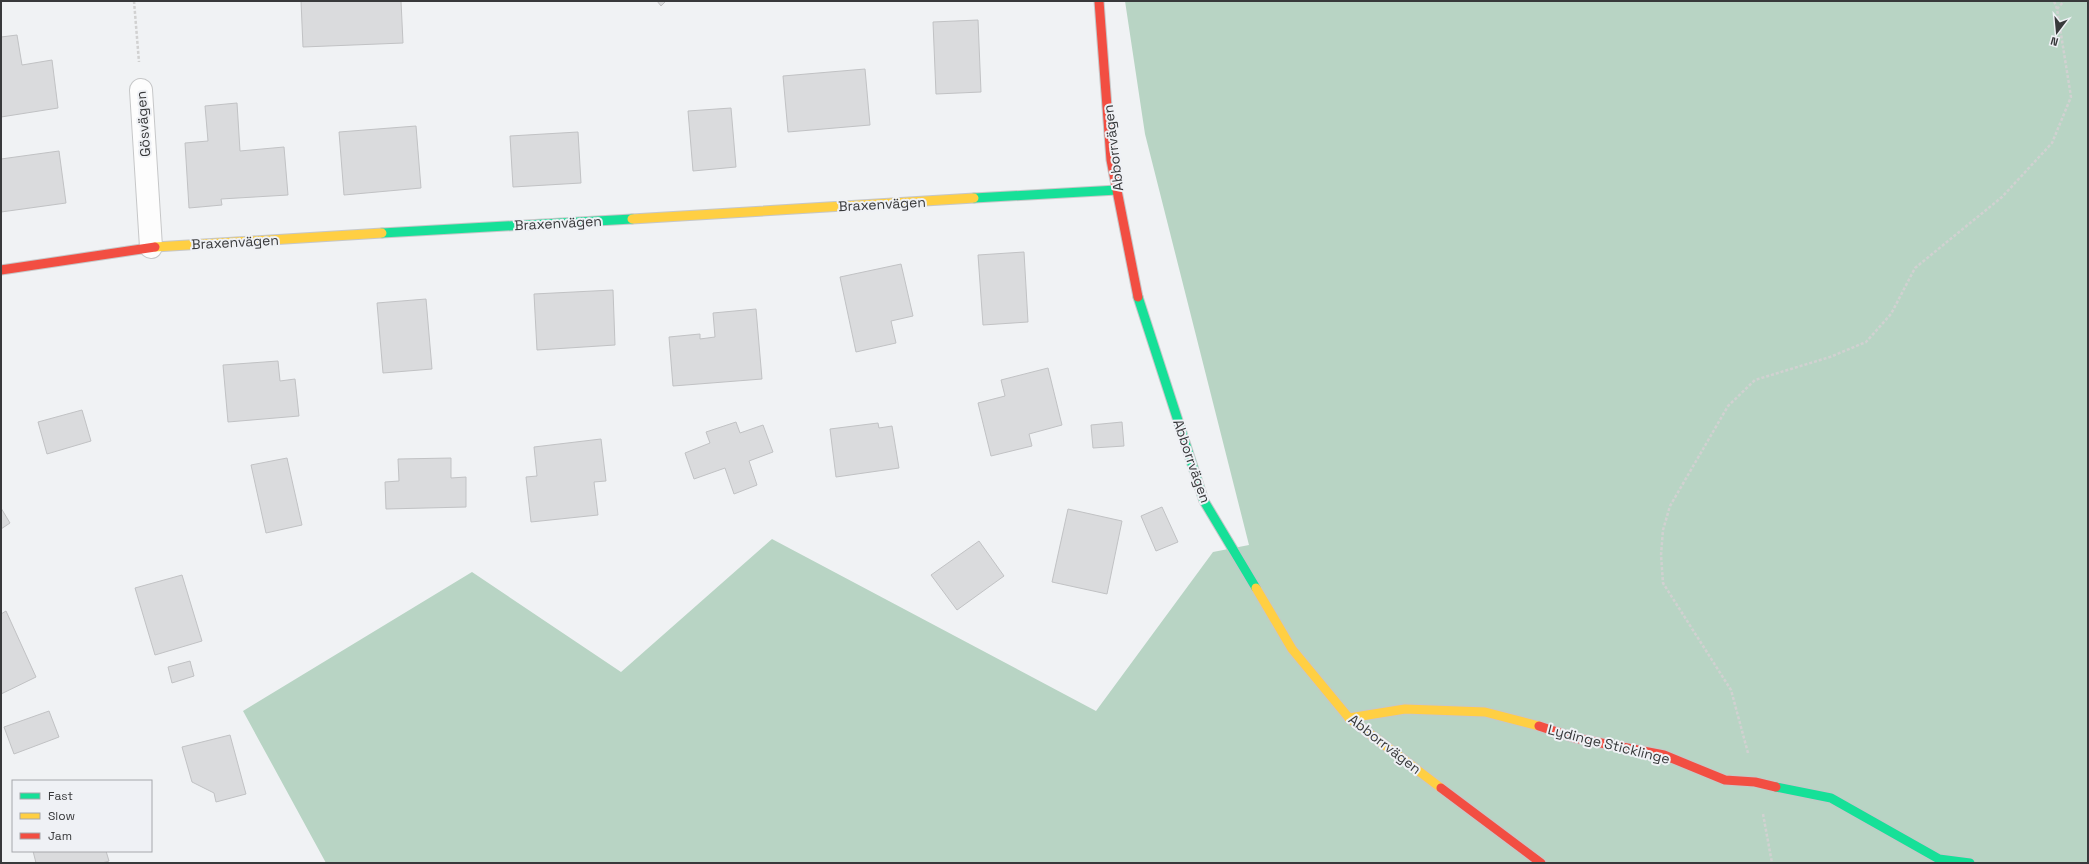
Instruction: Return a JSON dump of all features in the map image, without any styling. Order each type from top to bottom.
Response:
[{"type":"street","name":"Abborrvägen","points":[[1099,1],[1111,160],[1135,289],[1204,501],[1292,649],[1349,718],[1541,863]]},
{"type":"street","name":"Gösvägen","points":[[142,90],[151,247]]},
{"type":"street","name":"Braxenvägen","points":[[1,270],[151,247],[1117,190]]},
{"type":"street","name":"Lydinge Sticklinge","points":[[1349,718],[1405,709],[1485,712],[1530,723],[1575,738],[1664,755],[1725,780],[1755,782],[1831,798],[1939,859],[1970,863]]},
{"type":"path","name":"Gösvägen","points":[[134,1],[142,90]]},
{"type":"path","points":[[1772,863],[1755,782],[1731,690],[1663,583],[1661,555],[1663,530],[1670,506],[1728,406],[1755,380],[1830,357],[1866,342],[1891,314],[1915,268],[2002,197],[2052,142],[2071,97],[2057,10],[2054,1]]},
{"type":"path","points":[[2057,10],[2064,1]]},
{"type":"green space","points":[[1125,1],[2088,1],[2088,863],[326,863],[243,711],[472,572],[621,672],[772,539],[1096,711],[1213,552],[1249,545],[1145,134]]},
{"type":"building","points":[[301,1],[401,1],[403,43],[303,47]]},
{"type":"building","points":[[657,1],[666,1],[661,6]]},
{"type":"building","points":[[978,20],[981,92],[936,94],[933,22]]},
{"type":"building","points":[[17,35],[22,65],[52,60],[58,108],[1,117],[1,37]]},
{"type":"building","points":[[865,69],[870,125],[788,132],[783,76]]},
{"type":"building","points":[[237,103],[240,151],[284,147],[288,195],[221,199],[222,205],[189,208],[185,143],[208,141],[205,106]]},
{"type":"building","points":[[731,108],[736,167],[693,171],[688,111]]},
{"type":"building","points":[[416,126],[421,188],[344,195],[339,132]]},
{"type":"building","points":[[578,132],[581,183],[513,187],[510,136]]},
{"type":"building","points":[[59,151],[66,203],[1,212],[1,159]]},
{"type":"building","points":[[1024,252],[1028,322],[983,325],[978,255]]},
{"type":"building","points":[[901,264],[913,316],[891,321],[896,343],[856,352],[840,277]]},
{"type":"building","points":[[613,290],[615,345],[537,350],[534,294]]},
{"type":"building","points":[[426,299],[432,369],[383,373],[377,303]]},
{"type":"building","points":[[756,309],[762,379],[673,386],[669,337],[700,334],[700,339],[715,337],[713,313]]},
{"type":"building","points":[[278,361],[280,381],[295,379],[299,416],[228,422],[223,365]]},
{"type":"building","points":[[1048,368],[1062,425],[1029,434],[1032,446],[991,456],[978,403],[1005,396],[1001,380]]},
{"type":"building","points":[[82,410],[91,441],[47,454],[38,422]]},
{"type":"building","points":[[736,422],[740,433],[763,425],[773,452],[749,461],[757,485],[734,494],[725,468],[694,479],[685,453],[710,443],[706,432]]},
{"type":"building","points":[[1122,422],[1124,446],[1093,448],[1091,425]]},
{"type":"building","points":[[878,423],[879,428],[892,426],[899,468],[836,477],[830,429]]},
{"type":"building","points":[[601,439],[606,481],[594,482],[598,515],[531,522],[526,477],[537,476],[534,447]]},
{"type":"building","points":[[287,458],[302,525],[266,533],[251,465]]},
{"type":"building","points":[[451,458],[451,478],[466,477],[466,507],[386,509],[385,482],[399,481],[398,459]]},
{"type":"building","points":[[1162,507],[1178,542],[1156,551],[1141,516]]},
{"type":"building","points":[[1,508],[10,523],[1,529]]},
{"type":"building","points":[[1068,509],[1122,521],[1107,594],[1052,582]]},
{"type":"building","points":[[979,541],[1004,576],[957,610],[931,575]]},
{"type":"building","points":[[182,575],[202,641],[155,655],[135,588]]},
{"type":"building","points":[[6,611],[36,677],[1,694],[1,614]]},
{"type":"building","points":[[190,661],[194,676],[172,683],[168,667]]},
{"type":"building","points":[[49,711],[59,737],[14,754],[4,727]]},
{"type":"building","points":[[230,735],[246,794],[216,802],[214,793],[192,782],[182,747]]},
{"type":"building","points":[[33,852],[106,852],[109,861],[102,863],[36,863]]},
{"type":"traffic: fast","points":[[974,198],[1117,190]]},
{"type":"traffic: fast","points":[[382,233],[632,219]]},
{"type":"traffic: fast","points":[[1138,297],[1204,501],[1256,588]]},
{"type":"traffic: fast","points":[[1776,787],[1831,798],[1939,859],[1970,863]]},
{"type":"traffic: slow","points":[[632,219],[974,198]]},
{"type":"traffic: slow","points":[[155,247],[382,233]]},
{"type":"traffic: slow","points":[[1256,588],[1292,649],[1349,718],[1441,788]]},
{"type":"traffic: slow","points":[[1349,718],[1405,709],[1485,712],[1539,726]]},
{"type":"traffic: jam","points":[[1099,1],[1111,160],[1138,297]]},
{"type":"traffic: jam","points":[[1,270],[155,247]]},
{"type":"traffic: jam","points":[[1539,726],[1575,738],[1664,755],[1725,780],[1755,782],[1776,787]]},
{"type":"traffic: jam","points":[[1441,788],[1541,863]]}]
